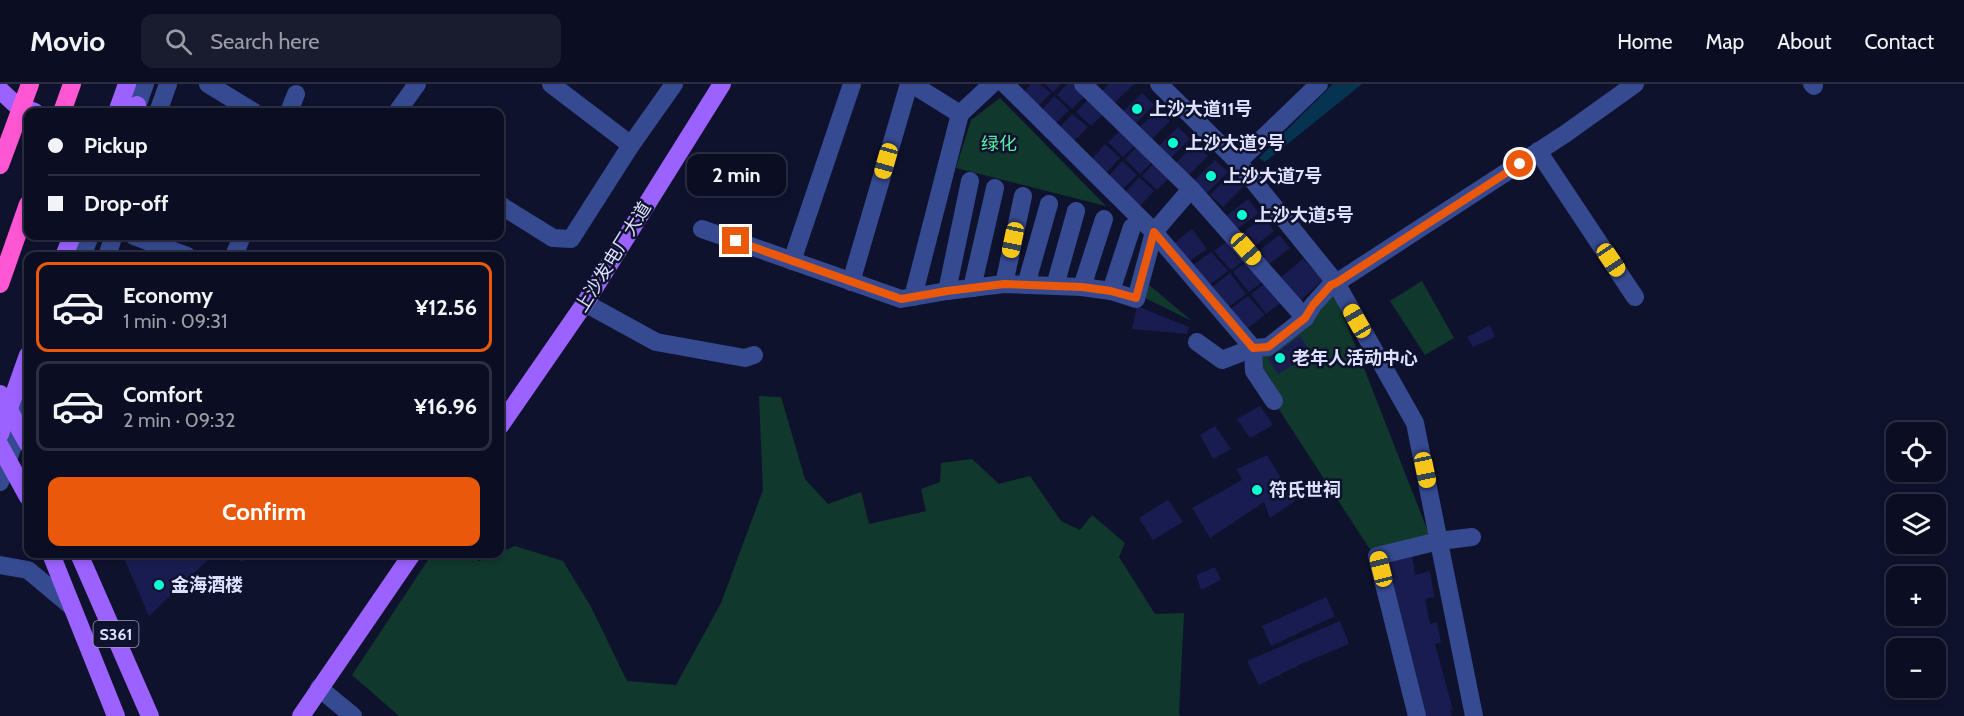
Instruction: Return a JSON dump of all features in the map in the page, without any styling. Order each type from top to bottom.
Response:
[{"type":"highway","points":[[0,165],[30,84]]},
{"type":"highway","points":[[63,108],[72,84]]},
{"type":"highway","points":[[0,284],[24,215]]},
{"type":"main road","points":[[118,108],[127,84]]},
{"type":"main road","name":"上沙发电厂大道","points":[[504,420],[585,303],[722,84]]},
{"type":"main road","points":[[0,90],[15,104],[24,108]]},
{"type":"main road","points":[[0,434],[24,366]]},
{"type":"main road","points":[[0,394],[24,436]]},
{"type":"main road","points":[[4,453],[24,490]]},
{"type":"main road","name":"S361","points":[[53,558],[116,716]]},
{"type":"main road","name":"S361","points":[[81,558],[150,716]]},
{"type":"main road","points":[[301,716],[409,558]]},
{"type":"street","points":[[134,108],[145,84]]},
{"type":"street","points":[[159,108],[168,84]]},
{"type":"street","points":[[208,84],[247,108]]},
{"type":"street","points":[[400,108],[417,84]]},
{"type":"street","points":[[550,84],[631,145]]},
{"type":"street","points":[[504,207],[553,238],[571,239],[631,145],[674,84]]},
{"type":"street","points":[[792,261],[852,84]]},
{"type":"street","points":[[851,282],[910,84],[960,114]]},
{"type":"street","points":[[913,297],[960,114],[992,84]]},
{"type":"street","points":[[1005,84],[1154,232],[1253,348],[1254,370],[1274,400]]},
{"type":"street","points":[[1083,84],[1191,189],[1305,318]]},
{"type":"street","points":[[1160,84],[1238,162],[1336,283],[1415,423],[1474,716]]},
{"type":"street","points":[[1238,162],[1319,84]]},
{"type":"street","points":[[1197,342],[1221,360],[1253,348],[1268,347],[1305,318],[1331,285],[1538,152],[1635,84]]},
{"type":"street","points":[[291,108],[296,94]]},
{"type":"street","points":[[1538,152],[1635,297]]},
{"type":"street","points":[[947,291],[970,182]]},
{"type":"street","points":[[972,288],[995,189]]},
{"type":"street","points":[[702,229],[901,299],[1004,284],[1082,287],[1111,291],[1136,298],[1154,232],[1191,189]]},
{"type":"street","points":[[1004,284],[1023,196]]},
{"type":"street","points":[[1026,285],[1049,204]]},
{"type":"street","points":[[1055,286],[1076,211]]},
{"type":"street","points":[[1082,287],[1104,219]]},
{"type":"street","points":[[1111,291],[1132,227]]},
{"type":"street","points":[[145,240],[176,252]]},
{"type":"street","points":[[585,303],[656,342],[745,358],[754,355]]},
{"type":"street","points":[[0,482],[4,453],[20,428],[24,416]]},
{"type":"street","points":[[1418,716],[1377,556],[1439,541],[1473,537]]},
{"type":"street","points":[[0,565],[28,570],[70,604]]},
{"type":"street","points":[[319,688],[354,716]]},
{"type":"green space","name":"绿化","points":[[1000,98],[1106,206],[956,168],[971,120]]},
{"type":"green space","points":[[1422,281],[1454,338],[1425,355],[1390,301]]},
{"type":"green space","points":[[1149,285],[1192,321],[1145,298]]},
{"type":"green space","points":[[1333,289],[1432,542],[1377,556],[1369,548],[1254,371],[1268,347]]},
{"type":"green space","points":[[759,396],[781,397],[805,479],[828,504],[861,492],[869,524],[926,511],[921,489],[940,482],[941,463],[972,459],[999,484],[1030,476],[1061,521],[1080,530],[1092,515],[1125,543],[1119,557],[1155,614],[1184,613],[1180,716],[399,716],[352,675],[429,558],[472,558],[479,561],[486,558],[504,558],[504,551],[515,546],[563,561],[591,607],[627,681],[676,685],[721,603],[763,490]]},
{"type":"water","points":[[1333,84],[1362,84],[1265,162],[1259,158]]},
{"type":"building","points":[[1031,84],[1040,84],[1051,93],[1036,108],[1021,95]]},
{"type":"building","points":[[1045,84],[1061,84],[1053,92]]},
{"type":"building","points":[[1067,84],[1078,84],[1088,93],[1072,109],[1057,95]]},
{"type":"building","points":[[1109,84],[1134,84],[1112,105],[1100,93]]},
{"type":"building","name":"上沙大道11号","points":[[1142,93],[1154,105],[1133,126],[1120,114]]},
{"type":"building","points":[[1054,96],[1069,110],[1054,125],[1040,112]]},
{"type":"building","points":[[1091,96],[1106,111],[1091,126],[1076,112]]},
{"type":"building","points":[[1158,109],[1170,121],[1149,142],[1137,130]]},
{"type":"building","points":[[1072,114],[1088,127],[1073,142],[1058,129]]},
{"type":"building","points":[[1124,127],[1139,141],[1123,157],[1108,142]]},
{"type":"building","name":"上沙大道9号","points":[[1178,127],[1190,139],[1169,160],[1157,148]]},
{"type":"building","points":[[1140,143],[1156,158],[1140,174],[1125,159]]},
{"type":"building","points":[[1105,144],[1120,158],[1106,173],[1091,160]]},
{"type":"building","points":[[1195,144],[1208,156],[1187,177],[1174,165]]},
{"type":"building","points":[[1157,160],[1173,174],[1157,190],[1142,176]]},
{"type":"building","name":"上沙大道7号","points":[[1215,160],[1228,172],[1207,193],[1194,181]]},
{"type":"building","points":[[1122,161],[1137,175],[1123,189],[1108,177]]},
{"type":"building","points":[[1231,174],[1244,186],[1223,207],[1210,195]]},
{"type":"building","points":[[1139,177],[1154,191],[1140,206],[1125,193]]},
{"type":"building","name":"上沙大道5号","points":[[1248,199],[1259,213],[1236,230],[1225,217]]},
{"type":"building","points":[[1263,217],[1274,231],[1251,249],[1240,235]]},
{"type":"building","points":[[1192,229],[1207,249],[1188,262],[1173,244]]},
{"type":"building","points":[[1279,235],[1290,248],[1267,266],[1256,253]]},
{"type":"building","points":[[1233,237],[1249,257],[1231,270],[1214,251]]},
{"type":"building","points":[[1211,252],[1228,271],[1208,286],[1193,265]]},
{"type":"building","points":[[1251,258],[1268,278],[1249,292],[1233,272]]},
{"type":"building","points":[[1303,259],[1323,280],[1300,301],[1281,277]]},
{"type":"building","points":[[1230,273],[1246,294],[1227,308],[1211,288]]},
{"type":"building","points":[[1269,280],[1286,299],[1266,314],[1251,294]]},
{"type":"building","points":[[1248,296],[1265,315],[1245,330],[1229,310]]},
{"type":"building","points":[[1137,306],[1189,327],[1187,334],[1132,329]]},
{"type":"building","points":[[1490,325],[1495,337],[1473,347],[1467,337]]},
{"type":"building","name":"老年人活动中心","points":[[1300,336],[1312,354],[1278,374],[1268,359]]},
{"type":"building","points":[[1260,406],[1273,425],[1250,438],[1237,419]]},
{"type":"building","points":[[1215,426],[1231,449],[1213,459],[1200,435]]},
{"type":"building","name":"符氏世祠","points":[[1267,455],[1295,501],[1270,518],[1264,502],[1210,538],[1192,508],[1242,480],[1237,469]]},
{"type":"building","points":[[1168,500],[1183,522],[1153,540],[1139,518]]},
{"type":"building","points":[[1411,547],[1415,575],[1430,571],[1434,597],[1425,599],[1430,624],[1437,622],[1441,642],[1435,644],[1453,710],[1450,711],[1452,716],[1417,716],[1377,556]]},
{"type":"building","name":"金海酒楼","points":[[124,558],[210,558],[149,616]]},
{"type":"building","points":[[1215,567],[1221,580],[1201,590],[1196,575]]},
{"type":"building","points":[[1326,597],[1335,616],[1271,646],[1262,626]]},
{"type":"building","points":[[1340,621],[1349,644],[1259,685],[1247,661]]},
{"type":"place","name":"上沙大道11号","points":[[1137,109]]},
{"type":"place","name":"上沙大道9号","points":[[1173,143]]},
{"type":"place","name":"上沙大道7号","points":[[1211,176]]},
{"type":"place","name":"上沙大道5号","points":[[1242,215]]},
{"type":"place","name":"老年人活动中心","points":[[1280,358]]},
{"type":"place","name":"符氏世祠","points":[[1257,490]]},
{"type":"place","name":"金海酒楼","points":[[159,585]]},
{"type":"route","points":[[736,241],[901,299],[1004,284],[1082,287],[1111,291],[1136,298],[1154,232],[1253,348],[1268,347],[1305,318],[1331,285],[1520,164]]}]
